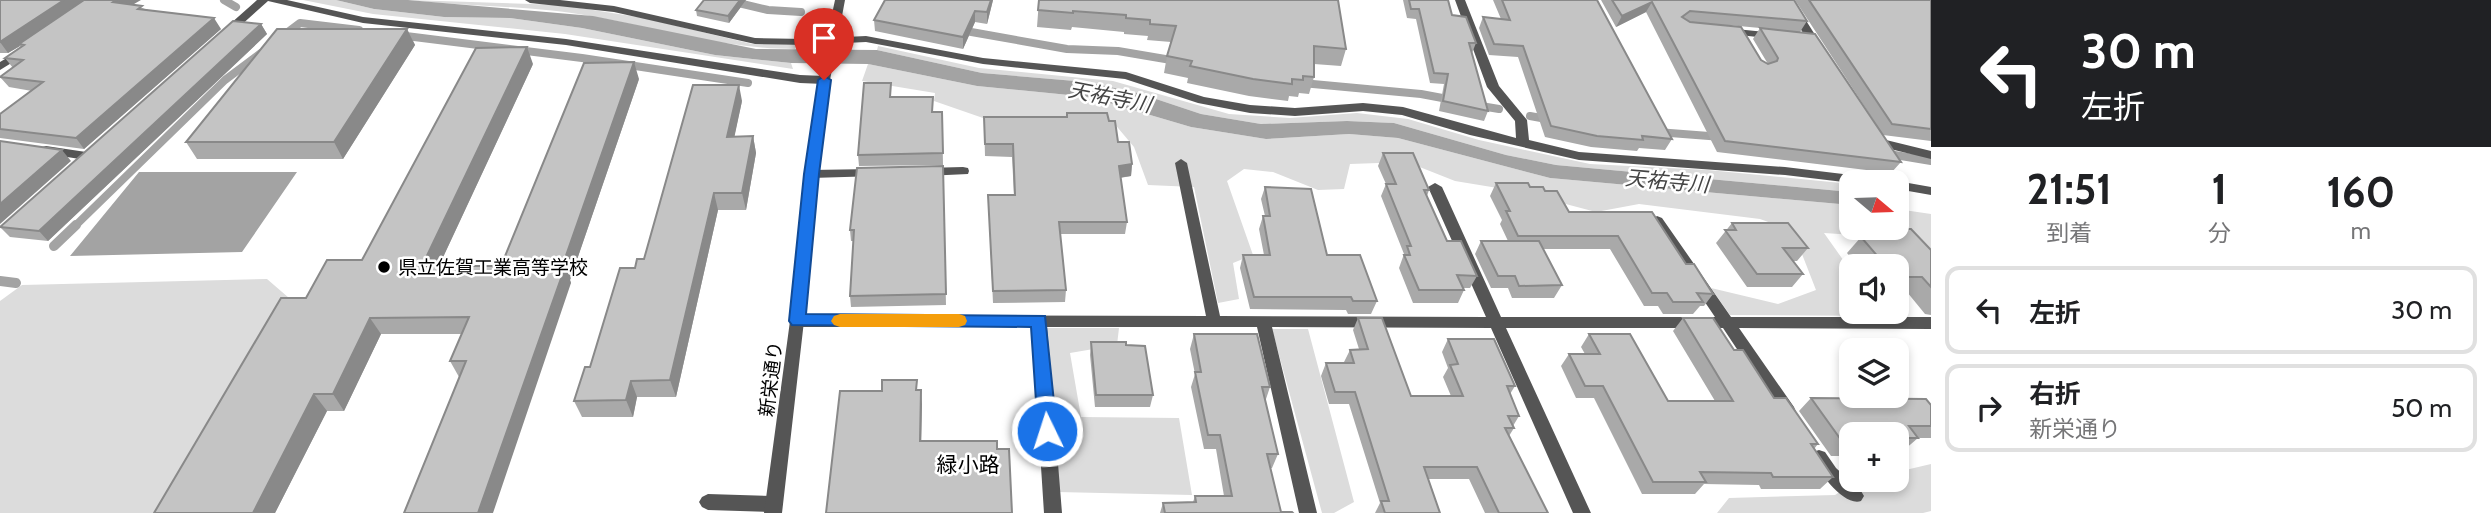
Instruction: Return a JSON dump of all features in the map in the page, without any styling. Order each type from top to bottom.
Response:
[{"type":"street","points":[[217,41],[263,0]]},
{"type":"street","points":[[272,0],[363,20],[566,41],[800,79],[824,80]]},
{"type":"street","points":[[530,0],[557,1],[660,17],[755,41],[866,39],[983,61],[1126,76],[1202,100],[1250,108],[1295,112],[1363,107],[1403,111],[1523,144],[1610,160],[1772,170],[1839,178]]},
{"type":"street","name":"新栄通り","points":[[773,508],[797,321],[811,174],[824,80],[840,0]]},
{"type":"street","points":[[1460,0],[1493,87],[1521,120],[1523,144]]},
{"type":"street","points":[[1788,0],[1800,38],[1826,62]]},
{"type":"street","points":[[1718,30],[1743,37],[1800,38]]},
{"type":"street","points":[[0,67],[30,47]]},
{"type":"street","points":[[1871,131],[1878,142],[1931,155]]},
{"type":"street","points":[[37,149],[87,156]]},
{"type":"street","points":[[1181,163],[1214,321]]},
{"type":"street","points":[[911,172],[963,171]]},
{"type":"street","points":[[811,174],[886,173]]},
{"type":"street","points":[[1436,187],[1493,321],[1582,513]]},
{"type":"street","points":[[1909,187],[1931,191]]},
{"type":"street","points":[[1652,214],[1830,473],[1855,496]]},
{"type":"street","points":[[797,321],[1931,323]]},
{"type":"street","points":[[1039,321],[1053,513]]},
{"type":"street","points":[[1263,321],[1308,513]]},
{"type":"street","points":[[708,502],[773,508]]},
{"type":"shaded area","points":[[303,0],[336,0],[374,9],[444,17],[510,18],[582,28],[715,55],[791,63],[793,69],[565,34],[373,14]]},
{"type":"shaded area","points":[[408,0],[561,5],[644,18],[752,44],[796,45],[795,49],[744,46],[572,13]]},
{"type":"shaded area","points":[[878,46],[979,68],[1113,81],[1229,114],[1290,118],[1357,113],[1408,119],[1479,140],[1590,164],[1708,170],[1839,183],[1839,191],[1556,165],[1506,155],[1394,123],[1347,121],[1261,124],[1201,114],[1138,93],[1087,82],[982,73],[877,50]]},
{"type":"shaded area","points":[[868,64],[977,86],[1089,97],[1191,127],[1266,139],[1349,134],[1398,138],[1550,178],[1839,204],[1839,234],[1824,233],[1839,254],[1839,316],[1730,315],[1711,288],[1778,304],[1816,290],[1793,231],[1760,219],[1639,204],[1596,212],[1516,191],[1455,181],[1407,162],[1350,164],[1344,189],[1318,190],[1273,172],[1244,169],[1227,181],[1253,255],[1233,263],[1239,299],[1218,303],[1194,187],[1148,185],[1134,147],[1113,122],[983,118],[934,101],[935,93],[862,81]]},
{"type":"shaded area","points":[[1909,211],[1931,214],[1931,252],[1884,240],[1909,240]]},
{"type":"shaded area","points":[[267,279],[296,304],[169,513],[0,513],[0,301],[22,285]]},
{"type":"shaded area","points":[[1043,328],[1119,328],[1117,345],[1070,353],[1081,417],[1179,418],[1192,495],[1057,492]]},
{"type":"shaded area","points":[[1272,329],[1308,329],[1354,502],[1334,513],[1322,513]]},
{"type":"shaded area","points":[[1931,464],[1931,511],[1717,513],[1729,498],[1835,495],[1840,492],[1909,492],[1909,469]]},
{"type":"water","name":"天祐寺川","points":[[336,0],[408,0],[593,16],[756,49],[877,50],[982,73],[1087,82],[1138,93],[1201,114],[1261,124],[1347,121],[1394,123],[1506,155],[1556,165],[1839,191],[1839,204],[1550,178],[1398,138],[1349,134],[1266,139],[1191,127],[1089,97],[977,86],[868,64],[791,63],[715,55],[582,28],[510,18],[444,17],[374,9]]},
{"type":"water","points":[[139,172],[297,172],[242,252],[70,256]]},
{"type":"building","points":[[0,0],[64,0],[0,42]]},
{"type":"building","points":[[84,0],[116,0],[113,2],[142,6],[138,9],[214,18],[76,138],[0,129],[0,114],[43,82],[0,77],[23,60],[5,58],[24,45],[19,44]]},
{"type":"building","points":[[704,0],[740,0],[728,16],[696,10]]},
{"type":"building","points":[[885,0],[991,0],[987,12],[975,11],[963,37],[874,20]]},
{"type":"building","points":[[1039,0],[1338,0],[1346,49],[1314,46],[1314,77],[1292,79],[1292,84],[1253,79],[1190,66],[1192,61],[1167,56],[1176,26],[1150,24],[1150,20],[1126,18],[1126,15],[1038,10]]},
{"type":"building","points":[[1409,0],[1448,0],[1452,15],[1466,17],[1476,43],[1469,43],[1488,111],[1443,101],[1448,74],[1434,73],[1419,9],[1411,9]]},
{"type":"building","points":[[1502,0],[1597,0],[1672,139],[1642,136],[1643,140],[1597,136],[1551,126],[1523,46],[1494,44],[1483,17],[1510,20]]},
{"type":"building","points":[[1612,0],[1794,0],[1807,21],[1690,11],[1682,17],[1690,22],[1741,27],[1761,60],[1768,64],[1778,58],[1760,28],[1815,34],[1901,162],[1725,141],[1652,2],[1622,16]]},
{"type":"building","points":[[1809,0],[1931,0],[1931,129],[1892,124]]},
{"type":"building","points":[[233,21],[261,24],[39,231],[0,227]]},
{"type":"building","points":[[277,29],[407,29],[334,142],[186,142]]},
{"type":"building","points":[[527,47],[422,266],[501,266],[584,63],[634,62],[478,513],[404,513],[466,361],[450,361],[469,317],[370,318],[333,394],[314,394],[253,513],[154,513],[281,298],[306,298],[327,260],[362,260],[476,48]]},
{"type":"building","points":[[864,83],[891,83],[890,97],[933,97],[932,112],[942,112],[943,153],[858,155]]},
{"type":"building","points":[[693,85],[739,85],[727,137],[753,136],[742,193],[714,193],[670,380],[631,381],[626,400],[574,401],[585,367],[590,367],[620,268],[635,268],[637,259],[644,259]]},
{"type":"building","points":[[1067,113],[1107,113],[1109,121],[1115,121],[1118,142],[1129,142],[1132,164],[1119,166],[1127,222],[1059,222],[1066,290],[993,291],[988,195],[1015,195],[1013,144],[985,144],[984,117],[1067,117]]},
{"type":"building","points":[[0,141],[62,150],[0,204]]},
{"type":"building","points":[[1383,153],[1413,153],[1429,190],[1424,190],[1447,241],[1461,241],[1477,276],[1457,275],[1464,290],[1419,290],[1404,255],[1410,255],[1407,246],[1411,246],[1386,184],[1396,184]]},
{"type":"building","points":[[943,166],[946,294],[850,296],[854,230],[850,230],[857,168]]},
{"type":"building","points":[[1496,183],[1528,183],[1530,187],[1557,191],[1569,212],[1652,212],[1686,264],[1694,264],[1713,294],[1697,293],[1703,302],[1673,302],[1667,293],[1652,293],[1618,236],[1518,236],[1506,211],[1510,211]]},
{"type":"building","points":[[1265,187],[1311,189],[1327,255],[1360,255],[1377,301],[1353,301],[1351,297],[1254,297],[1243,255],[1270,255],[1263,216],[1270,216]]},
{"type":"building","points":[[1732,223],[1788,223],[1808,248],[1783,248],[1803,274],[1757,274],[1725,230],[1736,230]]},
{"type":"building","points":[[1911,229],[1931,250],[1931,287],[1922,277],[1909,277],[1909,254],[1876,254],[1864,240],[1909,240]]},
{"type":"building","points":[[1481,241],[1539,241],[1562,285],[1519,286],[1515,276],[1498,276]]},
{"type":"building","points":[[1358,318],[1382,318],[1411,396],[1463,396],[1450,365],[1458,364],[1448,339],[1494,339],[1515,386],[1507,386],[1519,416],[1508,416],[1514,428],[1505,428],[1548,513],[1499,513],[1477,467],[1424,467],[1440,513],[1385,513],[1381,501],[1389,501],[1355,392],[1335,392],[1326,363],[1354,363],[1350,350],[1368,349]]},
{"type":"building","points":[[1683,318],[1713,318],[1734,350],[1743,350],[1774,398],[1786,398],[1818,444],[1811,444],[1833,477],[1773,477],[1771,473],[1700,472],[1706,482],[1653,482],[1603,386],[1585,386],[1569,354],[1600,354],[1589,334],[1630,334],[1668,401],[1733,401]]},
{"type":"building","points":[[1194,334],[1257,334],[1270,387],[1262,387],[1278,454],[1267,454],[1281,512],[1293,513],[1165,513],[1163,503],[1196,502],[1195,496],[1232,496],[1220,435],[1208,435],[1195,372],[1201,372]]},
{"type":"building","points":[[1091,342],[1126,342],[1126,345],[1145,346],[1153,395],[1096,395]]},
{"type":"building","points":[[882,380],[917,380],[916,390],[921,390],[920,441],[997,441],[997,449],[1009,449],[1012,513],[826,513],[840,391],[882,391]]},
{"type":"building","points":[[1811,398],[1839,398],[1839,408],[1909,408],[1909,399],[1926,399],[1931,405],[1931,426],[1909,426],[1909,422],[1839,422],[1839,437]]},
{"type":"building","points":[[1909,426],[1918,438],[1909,438]]},
{"type":"waterway","points":[[224,0],[236,7]]},
{"type":"waterway","points":[[726,0],[768,10],[801,12]]},
{"type":"waterway","points":[[284,35],[300,23],[359,30]]},
{"type":"waterway","points":[[960,30],[1067,49],[1118,51],[1177,61]]},
{"type":"waterway","points":[[398,35],[582,58],[748,83]]},
{"type":"waterway","points":[[74,227],[225,80],[261,53]]},
{"type":"waterway","points":[[1302,83],[1421,94],[1453,100]]},
{"type":"waterway","points":[[1475,105],[1499,109]]},
{"type":"waterway","points":[[1530,116],[1552,120]]},
{"type":"waterway","points":[[1657,132],[1722,137]]},
{"type":"waterway","points":[[1883,153],[1931,161]]},
{"type":"waterway","points":[[54,246],[76,225]]},
{"type":"waterway","points":[[0,281],[16,283]]},
{"type":"slow traffic","points":[[840,321],[959,321]]},
{"type":"place","name":"県立佐賀工業高等学校","points":[[384,267]]},
{"type":"district","name":"緑小路","points":[[968,464]]},
{"type":"route","points":[[824,80],[811,174],[797,321],[1039,321],[1047,431]]}]
